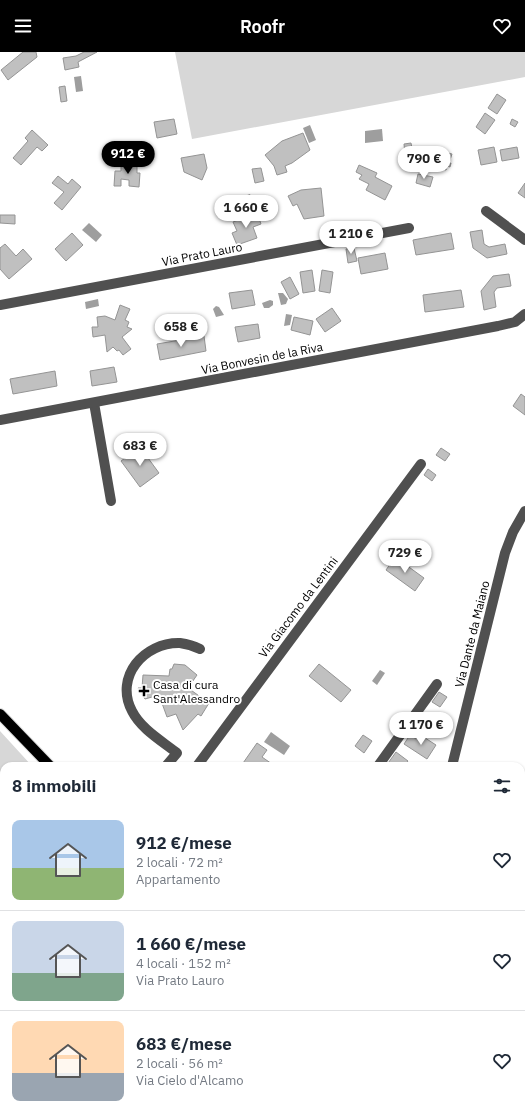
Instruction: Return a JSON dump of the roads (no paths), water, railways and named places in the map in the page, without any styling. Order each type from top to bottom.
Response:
[{"type":"main road","points":[[0,714],[46,762]]},
{"type":"street","points":[[486,210],[525,240]]},
{"type":"street","name":"Via Prato Lauro","points":[[0,304],[409,228]]},
{"type":"street","name":"Via Bonvesin de la Riva","points":[[0,420],[498,326],[515,322],[525,314]]},
{"type":"street","points":[[94,403],[111,501]]},
{"type":"street","name":"Via Giacomo da Lentini","points":[[200,762],[421,464]]},
{"type":"street","name":"Via Dante da Maiano","points":[[453,762],[505,553],[513,532],[525,511]]},
{"type":"street","points":[[169,762],[177,753],[146,729],[134,715],[129,703],[126,682],[134,664],[147,653],[158,647],[180,643],[200,648]]},
{"type":"street","points":[[381,762],[437,684]]},
{"type":"place","name":"Casa di cura Sant'Alessandro","points":[[144,691]]}]
